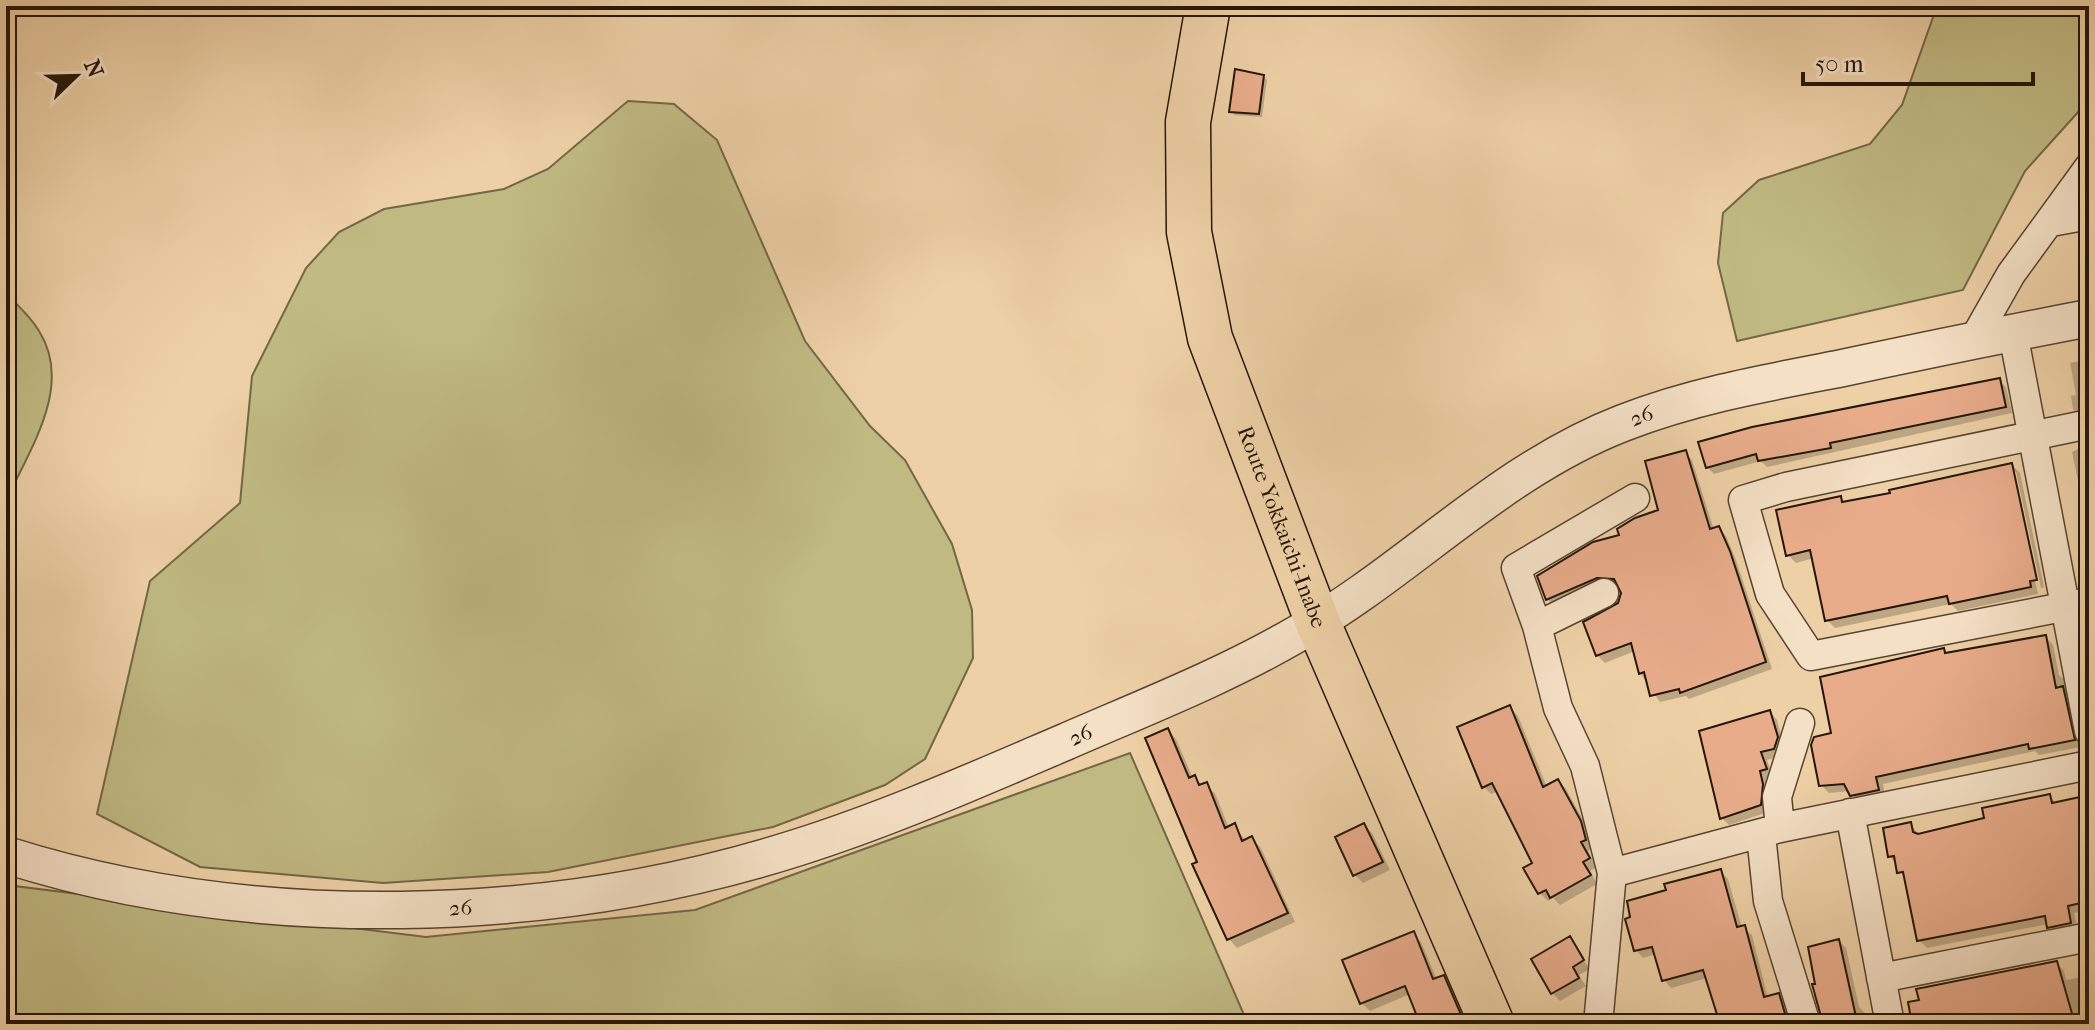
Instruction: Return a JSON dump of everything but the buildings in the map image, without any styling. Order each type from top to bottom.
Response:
[{"type":"main road","name":"Route Yokkaichi-Inabe","points":[[1208,6],[1188,122],[1189,232],[1210,338],[1318,623],[1492,1024]]},
{"type":"street","points":[[1973,341],[2011,274],[2089,167]]},
{"type":"street","points":[[2051,222],[2089,215]]},
{"type":"street","name":"26","points":[[6,855],[176,894],[340,909],[396,909],[555,900],[658,884],[791,850],[908,810],[1246,663],[1318,623],[1504,485],[1620,424],[1711,394],[2089,318]]},
{"type":"street","points":[[2013,333],[2032,436],[2077,605],[2089,731]]},
{"type":"street","points":[[2077,605],[1811,656],[1770,594],[1743,500],[1786,487],[2089,424]]},
{"type":"street","points":[[1598,1024],[1612,873],[1585,766],[1558,708],[1537,626],[1516,568],[1635,498]]},
{"type":"street","points":[[1537,626],[1604,593]]},
{"type":"street","points":[[1800,723],[1770,831],[1768,901],[1806,1024]]},
{"type":"street","points":[[1612,873],[1770,831],[2089,765]]},
{"type":"street","points":[[1850,813],[1890,1024]]},
{"type":"street","points":[[1881,978],[2089,937]]},
{"type":"shaded area","points":[[1937,6],[2089,6],[2089,100],[2025,171],[1963,290],[1737,341],[1718,263],[1723,213],[1759,180],[1870,144],[1902,105]]},
{"type":"shaded area","points":[[628,101],[674,104],[717,140],[805,341],[870,426],[905,460],[952,544],[972,610],[973,658],[925,759],[885,785],[773,827],[548,872],[383,883],[200,867],[97,814],[150,581],[240,503],[252,376],[306,268],[339,232],[384,209],[504,189],[548,169]]},
{"type":"shaded area","points":[[6,293],[39,331],[49,352],[52,374],[44,418],[6,501]]},
{"type":"shaded area","points":[[1130,753],[1248,1024],[6,1024],[6,885],[426,937],[695,910]]}]
